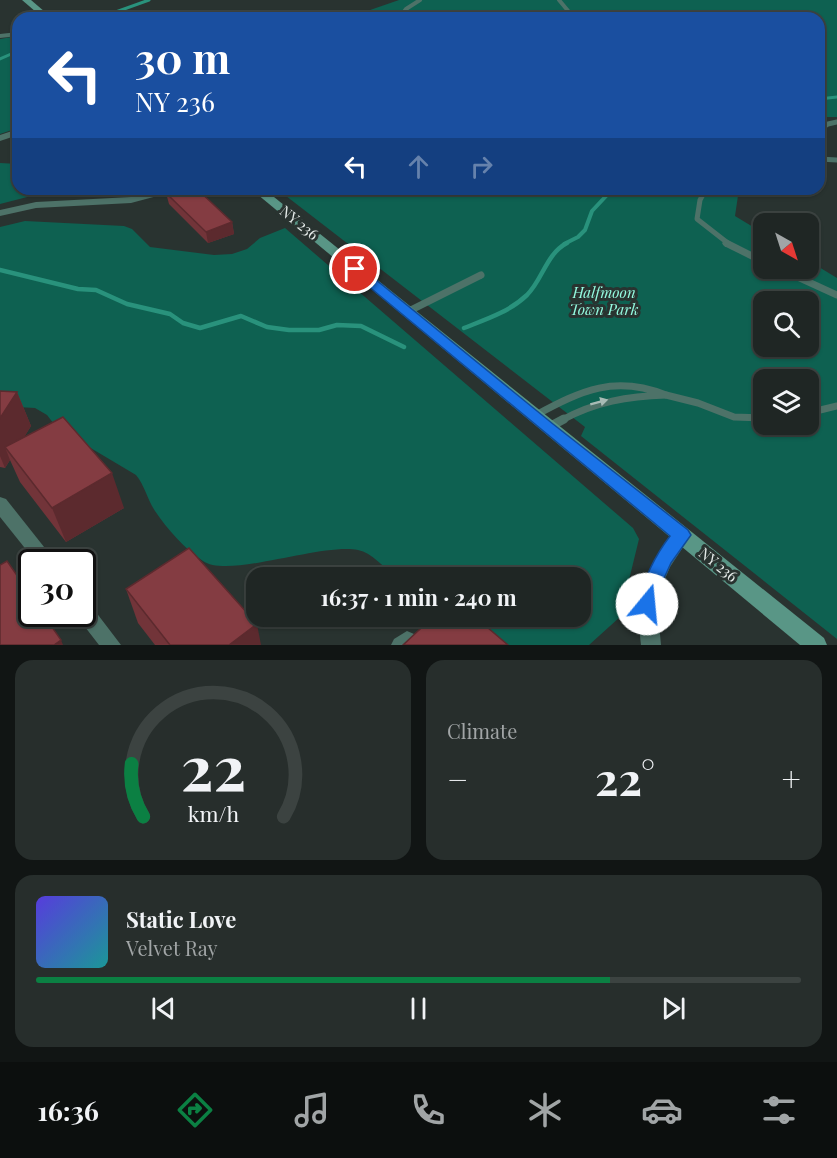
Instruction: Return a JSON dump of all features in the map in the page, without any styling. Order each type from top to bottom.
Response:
[{"type":"main road","points":[[26,0],[41,12]]},
{"type":"main road","name":"NY 236","points":[[264,195],[547,428],[816,645]]},
{"type":"street","points":[[0,213],[36,205],[131,200],[150,195]]},
{"type":"street","points":[[0,504],[36,549]]},
{"type":"street","points":[[651,645],[647,604],[651,585],[664,558],[682,535]]},
{"type":"street","points":[[96,626],[111,645]]},
{"type":"lane","points":[[404,12],[420,0]]},
{"type":"lane","points":[[559,0],[569,12]]},
{"type":"lane","points":[[703,195],[697,219],[710,232],[753,257]]},
{"type":"lane","points":[[406,312],[481,275]]},
{"type":"lane","points":[[802,279],[837,295]]},
{"type":"lane","points":[[533,416],[579,392],[622,384],[642,386],[666,396],[698,403],[734,417],[753,418]]},
{"type":"lane","points":[[547,428],[594,403],[616,398],[666,396]]},
{"type":"lane","points":[[819,410],[837,406]]},
{"type":"green space","points":[[399,0],[837,0],[837,117],[825,117],[825,12],[364,12]]},
{"type":"green space","points":[[12,37],[12,130],[0,134],[0,39]]},
{"type":"green space","points":[[0,163],[12,164],[12,195],[35,195],[0,204]]},
{"type":"green space","name":"Halfmoon Town Park","points":[[285,195],[738,195],[735,216],[753,227],[753,279],[819,279],[819,267],[837,278],[837,639],[581,436],[585,427]]},
{"type":"green space","points":[[25,221],[124,226],[132,229],[150,247],[214,255],[232,254],[247,249],[260,238],[285,228],[633,528],[639,539],[628,584],[631,607],[589,645],[502,645],[476,627],[591,627],[591,567],[384,567],[368,554],[358,550],[341,549],[232,566],[215,565],[203,561],[183,545],[165,525],[136,475],[57,428],[47,415],[35,408],[0,406],[0,227]]},
{"type":"building","points":[[168,195],[203,195],[232,222],[206,232]]},
{"type":"building","points":[[0,391],[17,392],[0,418]]},
{"type":"building","points":[[63,417],[112,473],[52,508],[5,447]]},
{"type":"building","points":[[189,548],[246,612],[246,627],[253,627],[229,645],[170,645],[126,589]]},
{"type":"building","points":[[7,561],[18,577],[18,627],[52,627],[61,640],[54,645],[0,645],[0,565]]},
{"type":"building","points":[[422,627],[487,627],[508,645],[403,645]]},
{"type":"waterway","points":[[116,12],[149,0]]},
{"type":"waterway","points":[[0,59],[12,54]]},
{"type":"waterway","points":[[825,98],[837,97]]},
{"type":"waterway","points":[[564,244],[578,237],[585,230],[592,211],[607,195]]},
{"type":"waterway","points":[[464,328],[520,301],[532,289],[549,260],[567,243]]},
{"type":"waterway","points":[[0,270],[78,289],[96,290],[127,304],[170,314],[183,323],[200,328],[241,316],[267,327],[289,330],[319,330],[337,325],[361,326],[404,347]]},
{"type":"route","points":[[355,269],[547,428],[682,535],[664,558],[651,585],[647,604]]}]
